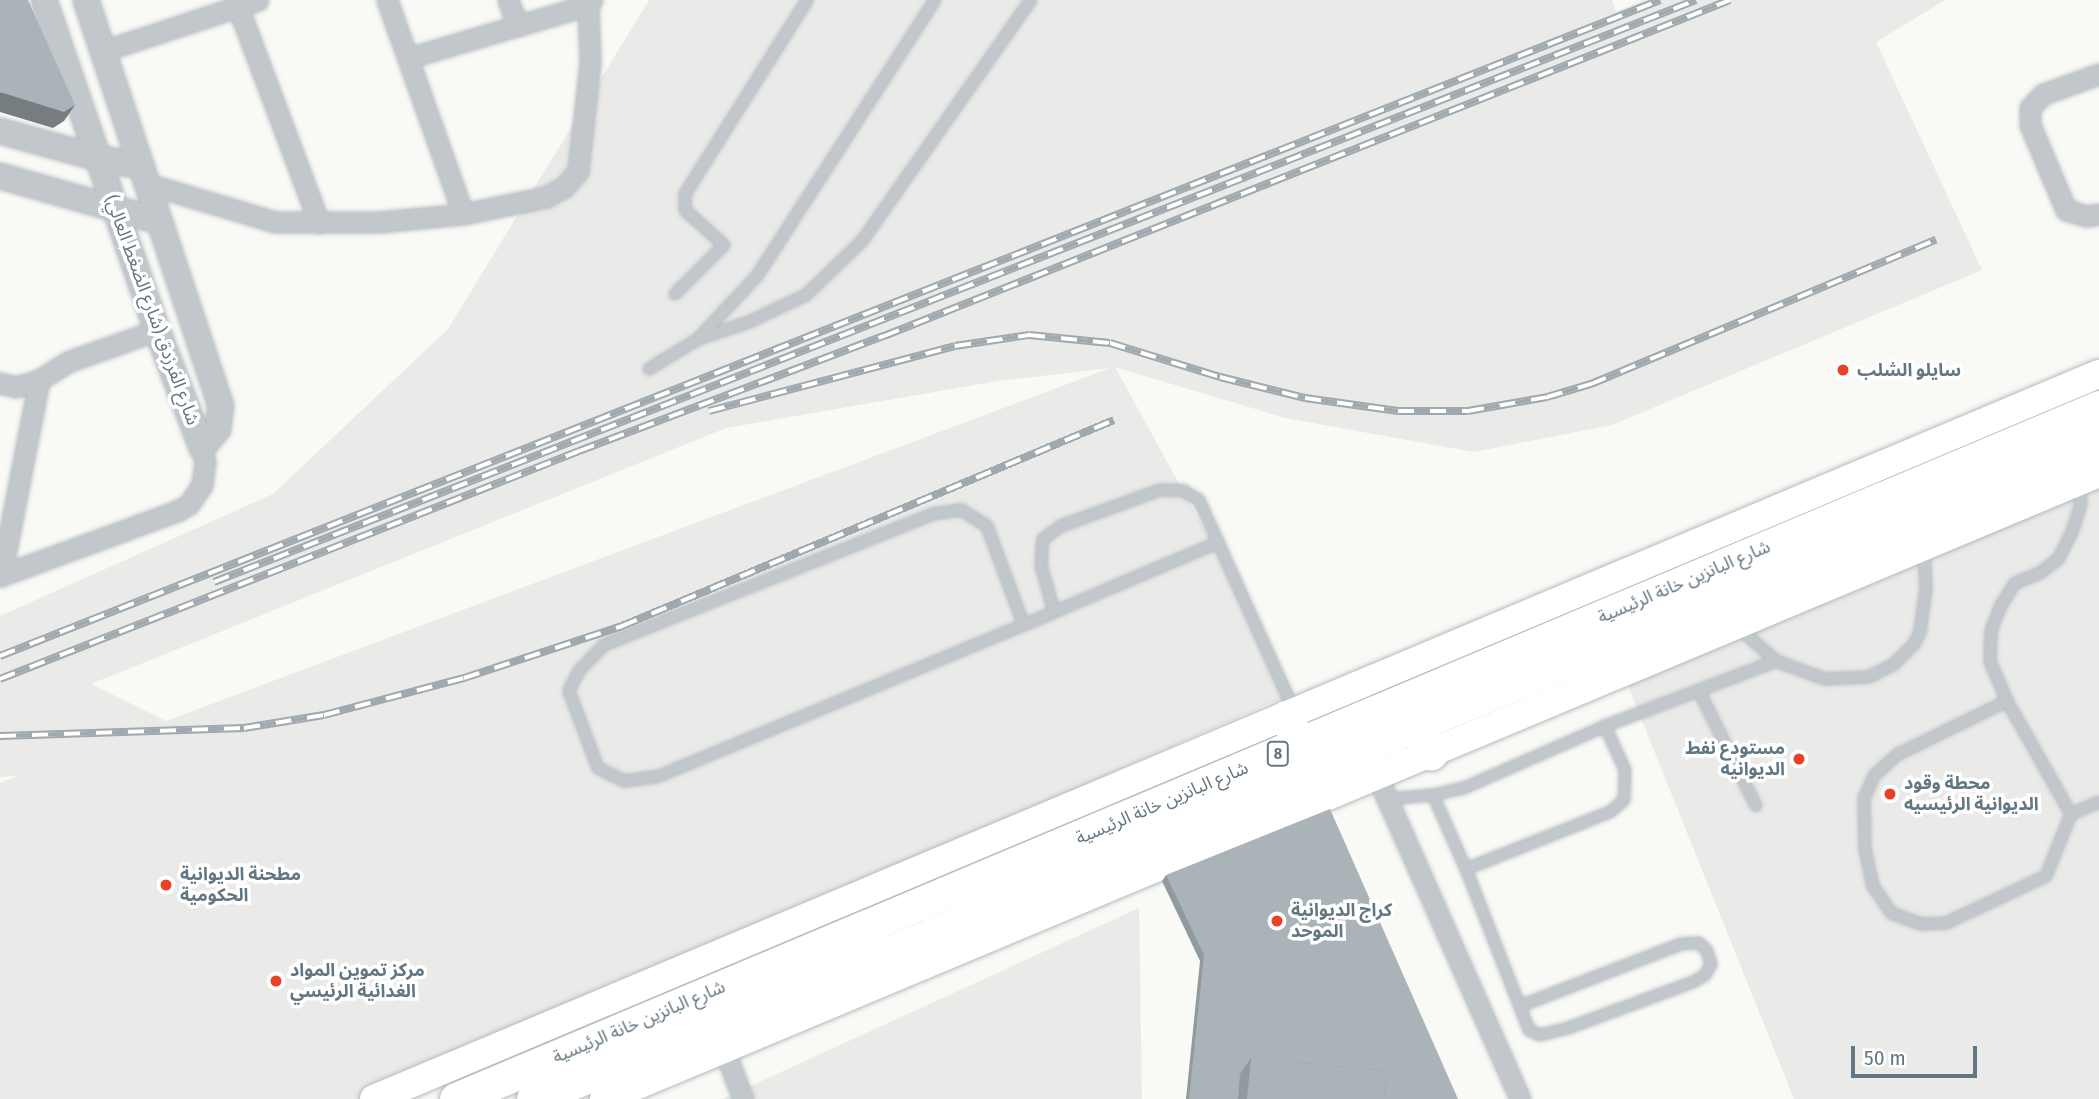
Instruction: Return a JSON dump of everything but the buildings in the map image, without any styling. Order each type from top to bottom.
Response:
[{"type":"highway","name":"شارع البانزين خانة الرئيسية","points":[[456,1099],[1293,725],[2099,407]]},
{"type":"highway","name":"شارع البانزين خانة الرئيسية","points":[[533,1099],[938,945],[2094,457]]},
{"type":"main road","points":[[374,1099],[1293,725],[2099,374]]},
{"type":"main road","points":[[604,1099],[724,1049],[938,945],[1165,869],[1382,787],[1426,738],[1734,624],[1923,545],[2094,457]]},
{"type":"street","name":"شارع الفرزدق (شارع الضغط العالي)","points":[[44,0],[157,330],[202,448],[218,429],[221,406],[86,0]]},
{"type":"street","points":[[103,51],[258,0]]},
{"type":"street","points":[[387,0],[463,214]]},
{"type":"street","points":[[508,0],[518,26]]},
{"type":"street","points":[[0,131],[98,158],[275,222],[319,223],[501,209],[546,197],[573,180],[578,171],[590,62],[590,3],[408,58]]},
{"type":"street","points":[[239,7],[319,223]]},
{"type":"street","points":[[2099,74],[2043,94],[2030,108],[2030,125],[2066,209],[2087,215],[2099,214]]},
{"type":"street","points":[[0,177],[159,221]]},
{"type":"street","points":[[0,383],[16,387],[39,380],[70,361],[157,330]]},
{"type":"street","points":[[1,576],[39,380]]},
{"type":"street","points":[[1,576],[179,510],[197,495],[202,485],[205,462],[202,448]]},
{"type":"street","points":[[1382,787],[1520,1099]]},
{"type":"street","points":[[724,1049],[743,1099]]},
{"type":"lane","points":[[675,294],[724,245],[685,210],[685,194],[807,0]]},
{"type":"lane","points":[[698,339],[757,276],[935,0]]},
{"type":"lane","points":[[649,369],[698,339],[749,322],[806,295],[862,241],[1031,0]]},
{"type":"lane","points":[[2071,814],[2007,701],[1990,660],[1992,631],[2001,605],[2015,583],[2040,573],[2058,559],[2071,534],[2094,457]]},
{"type":"lane","points":[[1054,612],[1041,565],[1043,539],[1061,526],[1160,490],[1184,491],[1199,500],[1219,542],[1293,725]]},
{"type":"lane","points":[[1023,623],[987,526],[961,510],[933,514],[604,645],[579,671],[569,691],[598,768],[625,782],[659,776],[1219,542]]},
{"type":"lane","points":[[1734,624],[1776,661],[1825,679],[1868,677],[1894,664],[1914,644],[1920,632],[1926,587],[1923,545]]},
{"type":"lane","points":[[1382,787],[1433,795],[1464,788],[1605,726],[1776,661]]},
{"type":"lane","points":[[1699,691],[1756,806]]},
{"type":"lane","points":[[2007,701],[1897,755],[1874,776],[1864,798],[1865,849],[1873,886],[1891,913],[1921,925],[1946,923],[2046,876],[2071,814],[2099,802]]},
{"type":"lane","points":[[1466,869],[1610,811],[1624,800],[1625,770],[1605,726]]},
{"type":"lane","points":[[1433,795],[1466,869],[1529,1030],[1540,1034],[1568,1028],[1693,982],[1705,975],[1710,964],[1707,951],[1699,943],[1681,944],[1520,1006]]},
{"type":"shaded area","points":[[649,0],[1612,0],[1616,11],[1644,0],[1945,0],[1876,42],[1982,270],[1612,425],[1474,452],[1285,418],[1115,367],[1294,693],[364,1099],[0,1099],[0,783],[18,776],[0,777],[0,616],[273,494],[448,329]],"holes":[[[1110,368],[166,721],[91,684],[726,428],[998,381]]]},
{"type":"shaded area","points":[[2099,444],[2099,1099],[1794,1099],[1616,656]]},
{"type":"shaded area","points":[[1139,908],[1142,1099],[722,1099]]},
{"type":"railway","points":[[0,656],[1660,0]]},
{"type":"railway","points":[[214,582],[1696,0]]},
{"type":"railway","points":[[0,679],[579,451],[884,336],[1730,0]]},
{"type":"railway","points":[[709,411],[955,346],[1029,335],[1110,343],[1220,377],[1305,398],[1398,411],[1468,411],[1547,397],[1591,384],[1936,240]]},
{"type":"railway","points":[[0,736],[244,728],[324,715],[464,678],[622,626],[1114,420]]},
{"type":"place","name":"سايلو الشلب","points":[[1843,370]]},
{"type":"place","name":"مستودع نفط الديوانيه","points":[[1799,759]]},
{"type":"place","name":"محطة وقود الديوانية الرئيسيه","points":[[1890,794]]},
{"type":"place","name":"مطحنة الديوانية الحكومية","points":[[166,885]]},
{"type":"place","name":"كراج الديوانية الموحد","points":[[1277,921]]},
{"type":"place","name":"مركز تموين المواد الغدائية الرئيسي","points":[[276,981]]}]
